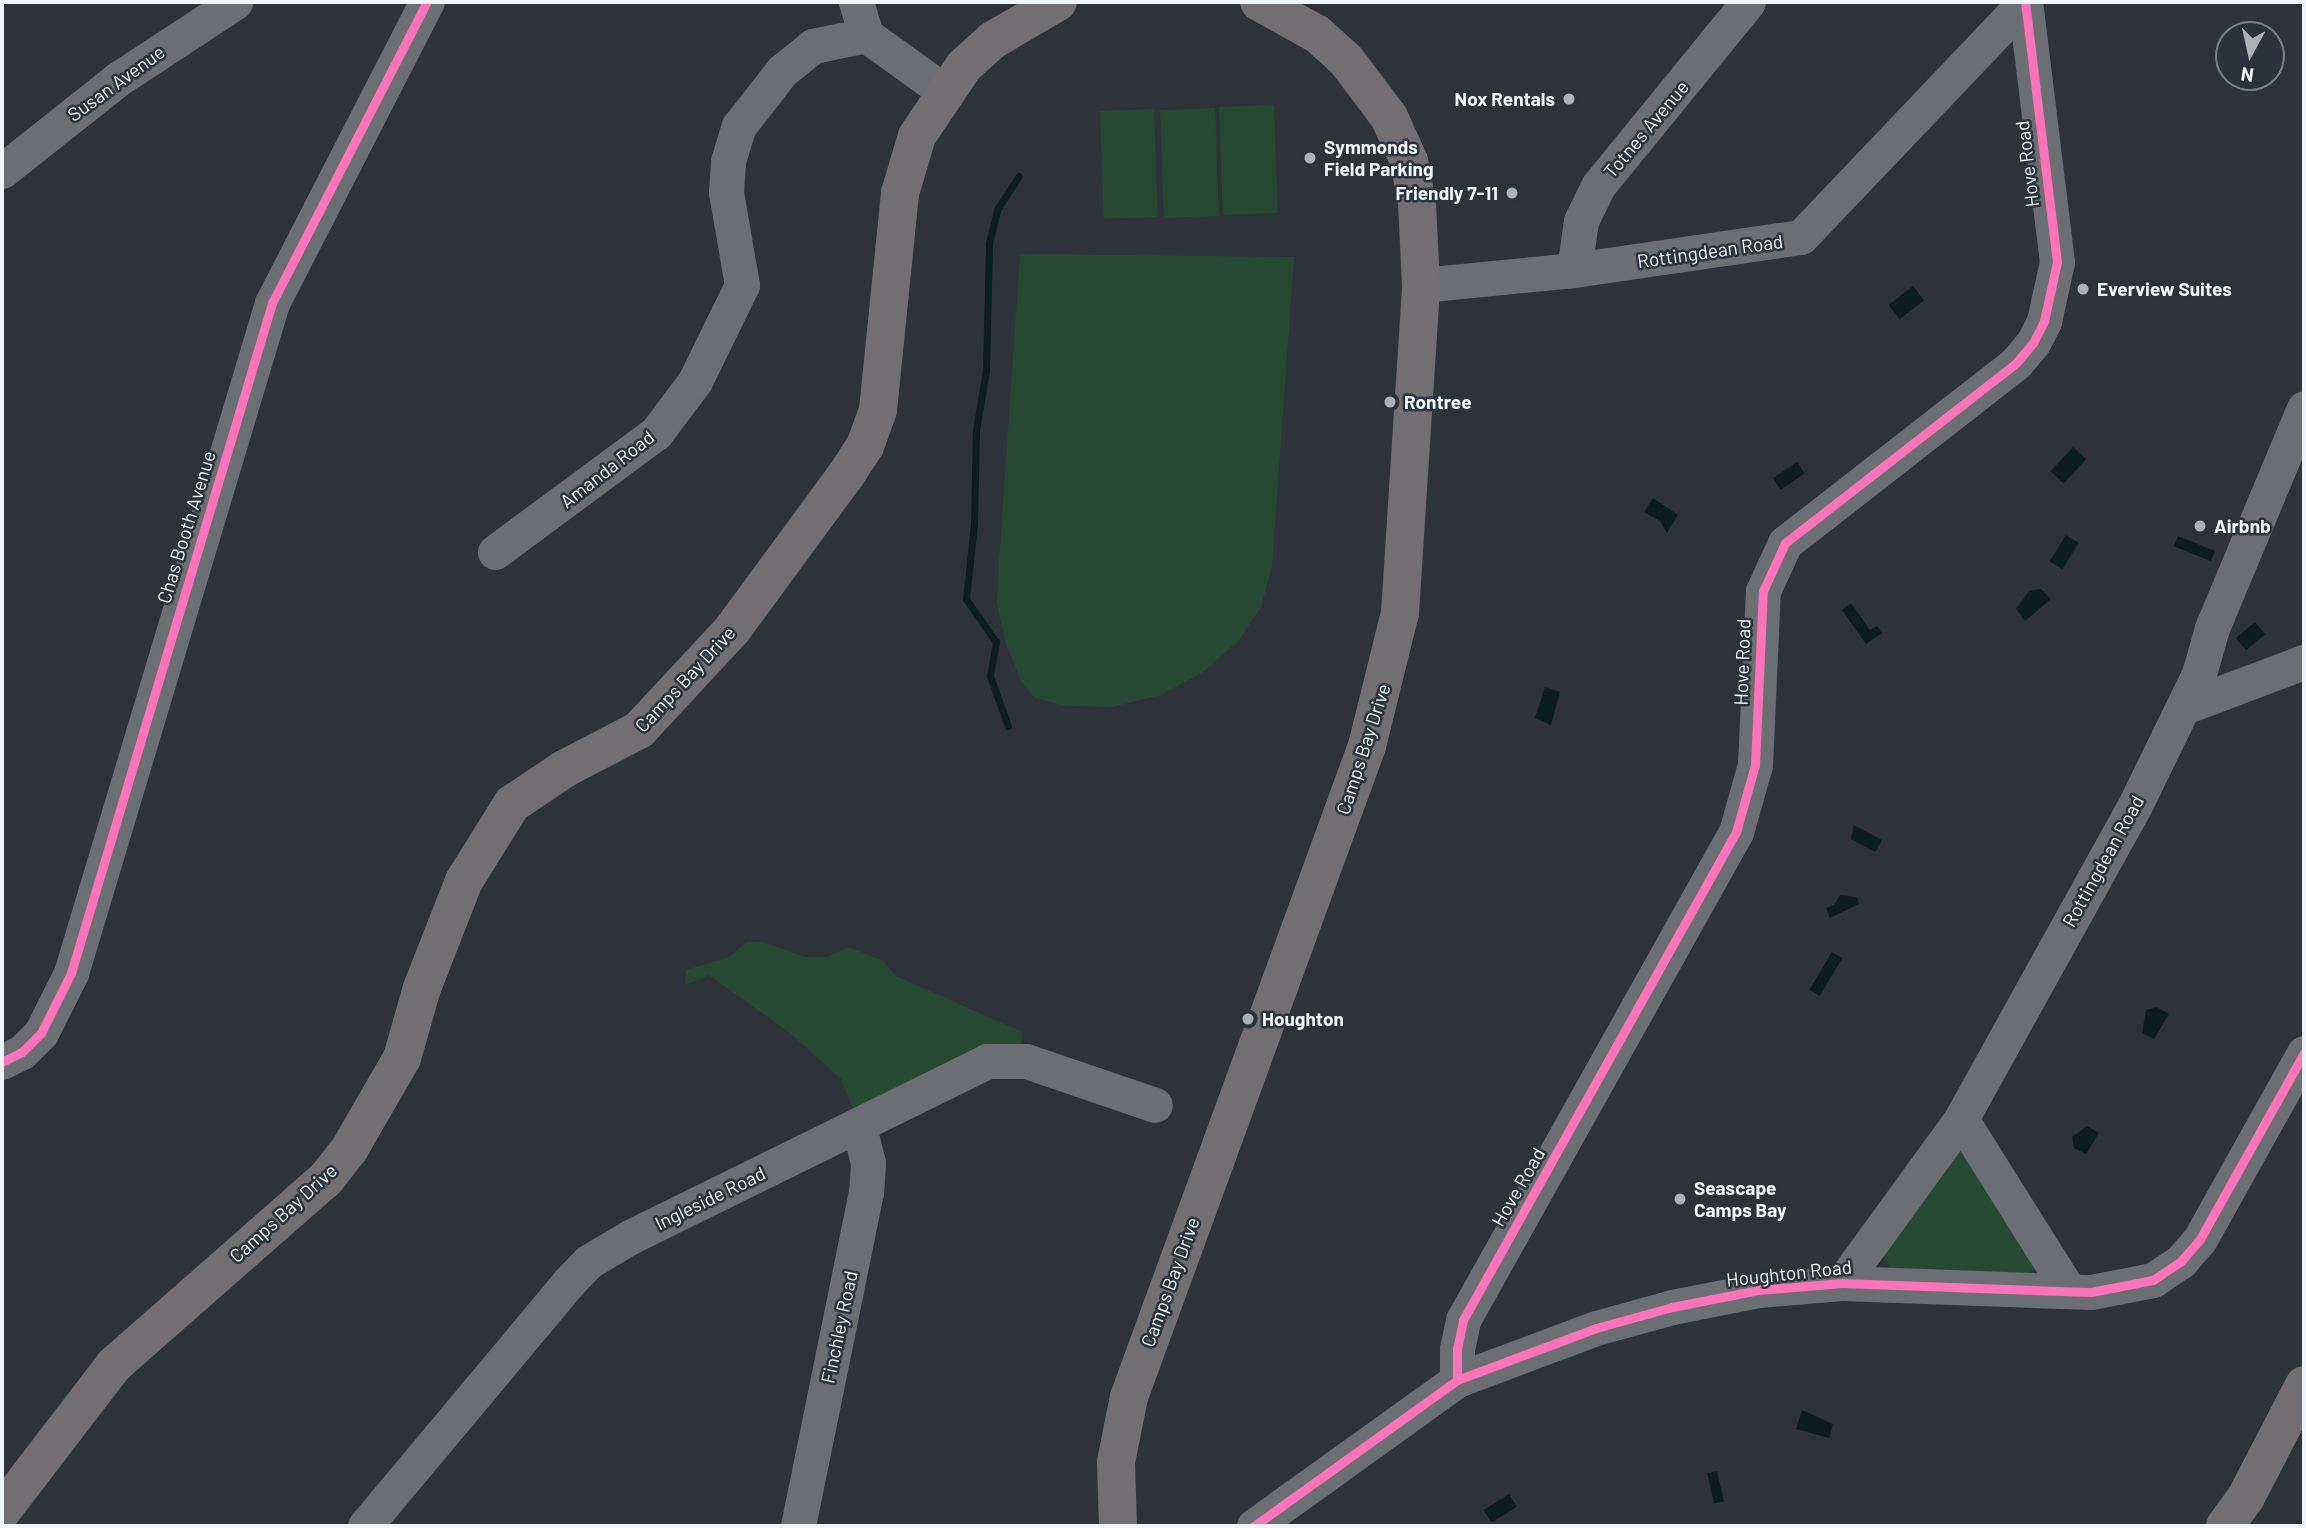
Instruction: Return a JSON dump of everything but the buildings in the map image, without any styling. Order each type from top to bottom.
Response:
[{"type":"main road","name":"Camps Bay Drive","points":[[2,1511],[114,1365],[326,1179],[351,1148],[402,1058],[422,988],[464,881],[512,804],[564,769],[639,730],[732,630],[846,475],[865,446],[878,410],[906,167],[917,136],[944,91],[992,40],[1058,2]]},
{"type":"main road","name":"Camps Bay Drive","points":[[1118,1526],[1116,1462],[1129,1397],[1367,746],[1395,646],[1421,285],[1417,203],[1409,161],[1389,117],[1346,60],[1317,34],[1259,2]]},
{"type":"main road","points":[[2225,1526],[2246,1497],[2304,1385]]},
{"type":"street","name":"Susan Avenue","points":[[2,171],[118,79],[235,2]]},
{"type":"street","name":"Chas Booth Avenue","points":[[2,1062],[22,1052],[41,1032],[59,1004],[71,973],[272,303],[427,2]]},
{"type":"street","points":[[856,2],[866,35],[944,91]]},
{"type":"street","name":"Totnes Avenue","points":[[1574,270],[1581,220],[1598,186],[1748,2]]},
{"type":"street","name":"Rottingdean Road","points":[[1421,285],[1574,270],[1801,237],[2025,2]]},
{"type":"street","name":"Hove Road","points":[[1457,1380],[1457,1349],[1463,1320],[1736,832],[1755,765],[1763,591],[1785,542],[2016,363],[2033,343],[2044,321],[2057,262],[2025,2]]},
{"type":"street","name":"Amanda Road","points":[[495,552],[656,433],[695,381],[742,285],[726,192],[728,161],[739,126],[782,71],[813,46],[866,35]]},
{"type":"street","name":"Rottingdean Road","points":[[1842,1283],[1961,1119],[2137,801],[2184,707],[2243,550],[2304,408]]},
{"type":"street","points":[[2184,707],[2304,662]]},
{"type":"street","name":"Houghton Road","points":[[1254,1526],[1457,1380],[1596,1328],[1672,1307],[1759,1290],[1842,1283],[2112,1291],[2154,1280],[2181,1261],[2200,1240],[2304,1053]]},
{"type":"street","name":"Ingleside Road","points":[[365,1526],[588,1262],[630,1237],[859,1127],[987,1061],[1026,1061],[1155,1105]]},
{"type":"street","points":[[1961,1119],[2069,1291]]},
{"type":"street","name":"Finchley Road","points":[[798,1526],[866,1193],[868,1163],[859,1127]]},
{"type":"green space","points":[[1274,105],[1278,213],[1223,215],[1219,107]]},
{"type":"green space","points":[[1215,108],[1219,216],[1164,218],[1160,110]]},
{"type":"green space","points":[[1154,109],[1158,217],[1104,219],[1100,111]]},
{"type":"green space","points":[[1020,254],[1294,257],[1272,566],[1261,607],[1239,640],[1203,672],[1161,695],[1112,707],[1066,706],[1035,698],[1021,681],[1005,641],[997,603]]},
{"type":"green space","points":[[746,942],[763,942],[805,957],[827,957],[848,947],[882,960],[896,976],[1022,1032],[1021,1050],[856,1116],[841,1079],[790,1033],[709,975],[685,985],[686,970],[729,957]]},
{"type":"green space","points":[[1963,1149],[2035,1268],[2030,1273],[1892,1269],[1885,1262],[1883,1255],[1955,1152]]},
{"type":"shaded area","points":[[1913,286],[1924,300],[1900,319],[1889,305]]},
{"type":"shaded area","points":[[2073,447],[2086,459],[2064,483],[2050,471]]},
{"type":"shaded area","points":[[1797,462],[1805,474],[1781,490],[1773,478]]},
{"type":"shaded area","points":[[1653,498],[1678,515],[1667,533],[1660,521],[1644,512]]},
{"type":"shaded area","points":[[2066,535],[2079,543],[2062,569],[2050,561]]},
{"type":"shaded area","points":[[2178,536],[2215,551],[2211,561],[2174,546]]},
{"type":"shaded area","points":[[2041,589],[2051,599],[2025,621],[2016,609],[2029,591]]},
{"type":"shaded area","points":[[1851,603],[1870,630],[1877,626],[1882,633],[1866,644],[1842,610]]},
{"type":"shaded area","points":[[2255,622],[2265,634],[2246,650],[2236,638]]},
{"type":"shaded area","points":[[1545,687],[1560,692],[1551,725],[1535,718]]},
{"type":"shaded area","points":[[1854,825],[1882,840],[1875,852],[1851,839]]},
{"type":"shaded area","points":[[1840,895],[1857,897],[1859,904],[1830,918],[1826,908],[1834,905]]},
{"type":"shaded area","points":[[1832,952],[1842,958],[1820,996],[1809,990]]},
{"type":"shaded area","points":[[2156,1007],[2169,1014],[2154,1039],[2142,1033],[2146,1010]]},
{"type":"shaded area","points":[[2087,1126],[2099,1133],[2086,1154],[2074,1148],[2072,1137]]},
{"type":"shaded area","points":[[1802,1410],[1833,1424],[1829,1438],[1796,1429]]},
{"type":"shaded area","points":[[1717,1471],[1724,1501],[1714,1503],[1707,1473]]},
{"type":"shaded area","points":[[1509,1494],[1517,1507],[1492,1523],[1484,1510]]},
{"type":"waterway","points":[[1008,726],[990,676],[996,642],[966,599],[974,524],[976,430],[986,370],[989,243],[998,208],[1019,176]]},
{"type":"cycle path","points":[[2,1062],[22,1052],[41,1033],[71,973],[272,303],[427,2]]},
{"type":"cycle path","points":[[1457,1380],[1457,1349],[1463,1320],[1736,832],[1755,765],[1763,591],[1785,543],[2016,363],[2033,343],[2044,321],[2057,262],[2025,2]]},
{"type":"cycle path","points":[[1254,1526],[1457,1380],[1596,1328],[1672,1307],[1759,1290],[1842,1283],[2091,1292],[2153,1280],[2181,1261],[2200,1239],[2304,1053]]},
{"type":"place","name":"Nox Rentals","points":[[1569,99]]},
{"type":"place","name":"Symmonds Field Parking","points":[[1310,158]]},
{"type":"place","name":"Friendly 7-11","points":[[1512,193]]},
{"type":"place","name":"Everview Suites","points":[[2083,289]]},
{"type":"place","name":"Rontree","points":[[1390,402]]},
{"type":"place","name":"Airbnb","points":[[2200,526]]},
{"type":"place","name":"Houghton","points":[[1248,1019]]},
{"type":"place","name":"Seascape Camps Bay","points":[[1680,1199]]}]
